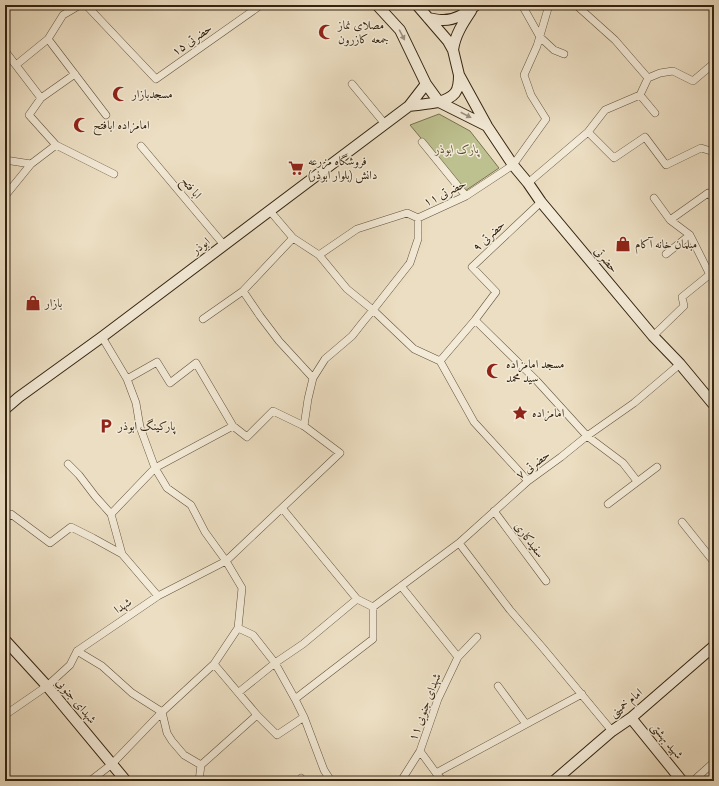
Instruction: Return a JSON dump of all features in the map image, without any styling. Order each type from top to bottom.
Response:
[{"type":"main road","name":"حضرتی","points":[[377,5],[400,30],[426,84],[439,102],[487,126]]},
{"type":"main road","name":"حضرتی","points":[[417,5],[454,50],[459,75],[487,126],[513,165],[541,202],[653,336],[680,364],[714,404]]},
{"type":"main road","points":[[428,18],[449,20],[458,18],[474,7]]},
{"type":"main road","points":[[454,50],[454,42],[456,37],[474,7]]},
{"type":"main road","points":[[409,106],[439,102],[449,98],[455,93],[459,84],[459,75]]},
{"type":"main road","points":[[409,106],[426,84]]},
{"type":"main road","name":"ابوذر","points":[[5,400],[19,397],[102,337],[409,106]]},
{"type":"main road","points":[[5,409],[19,397]]},
{"type":"main road","name":"شهدای جنوبی","points":[[5,640],[126,781]]},
{"type":"main road","name":"امام خمینی","points":[[558,780],[612,731],[631,718],[714,646]]},
{"type":"main road","name":"شهید بهشتی","points":[[631,718],[682,781]]},
{"type":"street","points":[[16,66],[48,39],[63,15],[80,5]]},
{"type":"street","name":"حضرتی ۱۵","points":[[86,5],[156,79],[261,5]]},
{"type":"street","points":[[522,5],[540,37],[554,50],[564,54]]},
{"type":"street","points":[[513,165],[546,119],[531,95],[524,75],[537,46],[549,5]]},
{"type":"street","points":[[576,5],[615,40],[648,78]]},
{"type":"street","points":[[48,39],[106,115]]},
{"type":"street","points":[[5,51],[41,98]]},
{"type":"street","points":[[528,183],[588,132],[605,110],[640,95],[648,78],[660,73],[674,71],[693,81],[713,64],[714,65]]},
{"type":"street","points":[[74,74],[41,98],[29,115],[56,145],[114,174]]},
{"type":"street","points":[[352,84],[385,124]]},
{"type":"street","points":[[640,95],[655,113]]},
{"type":"street","points":[[588,132],[614,158],[645,137],[666,165],[701,148],[714,152]]},
{"type":"street","points":[[422,142],[466,196]]},
{"type":"street","points":[[5,196],[31,164],[56,145]]},
{"type":"street","name":"ابا فتح","points":[[141,146],[224,245]]},
{"type":"street","points":[[5,160],[31,164]]},
{"type":"street","name":"حضرتی ۱۱","points":[[319,255],[357,229],[407,213],[418,218],[466,196],[513,165]]},
{"type":"street","points":[[670,220],[708,193],[714,199]]},
{"type":"street","points":[[653,336],[684,306],[682,297],[713,276],[690,236],[670,220],[654,198]]},
{"type":"street","name":"حضرتی ۹","points":[[440,361],[475,320],[496,292],[472,267],[541,202]]},
{"type":"street","points":[[270,211],[293,238],[319,255],[347,289],[374,310],[414,349],[440,361],[474,422],[528,481]]},
{"type":"street","points":[[127,379],[157,362],[170,383],[196,363],[233,426],[246,437],[273,411],[304,426],[308,398],[313,378],[325,359],[352,336],[410,263],[418,239],[418,218]]},
{"type":"street","points":[[666,254],[690,236]]},
{"type":"street","points":[[203,319],[243,291],[293,238]]},
{"type":"street","points":[[243,291],[279,341],[313,378]]},
{"type":"street","points":[[475,320],[536,380],[587,436],[623,462],[637,481]]},
{"type":"street","points":[[90,781],[112,764],[162,712],[214,664],[238,628],[242,588],[226,561],[205,532],[191,506],[167,488],[155,468],[140,427],[136,403],[127,379],[102,337]]},
{"type":"street","name":"حضرتی ۷","points":[[373,607],[459,543],[528,481],[634,402],[680,364]]},
{"type":"street","points":[[111,514],[155,468],[233,426]]},
{"type":"street","name":"شهدا","points":[[5,715],[46,686],[70,665],[77,651],[158,596],[226,561],[340,452],[304,426]]},
{"type":"street","points":[[68,464],[111,514],[122,554]]},
{"type":"street","points":[[608,504],[657,467]]},
{"type":"street","points":[[282,508],[357,599],[373,607],[373,639],[295,698]]},
{"type":"street","name":"سفیدکاری","points":[[494,511],[546,581]]},
{"type":"street","points":[[8,517],[50,543],[71,527],[93,538],[122,554],[158,596]]},
{"type":"street","points":[[682,522],[714,562]]},
{"type":"street","points":[[459,543],[510,610],[612,731]]},
{"type":"street","points":[[401,586],[458,657]]},
{"type":"street","points":[[239,692],[275,663],[303,644],[357,599]]},
{"type":"street","points":[[238,628],[253,636],[275,663],[295,698],[304,717],[324,770],[331,781]]},
{"type":"street","name":"۱۱ شهدای جنوبی","points":[[401,781],[420,751],[438,698],[458,657],[477,637]]},
{"type":"street","points":[[77,651],[102,666],[132,693],[162,712],[167,733],[172,741],[184,755],[201,765]]},
{"type":"street","points":[[214,664],[257,715],[277,735],[304,717]]},
{"type":"street","points":[[498,686],[526,724]]},
{"type":"street","points":[[436,773],[582,694]]},
{"type":"street","points":[[199,781],[201,765],[257,715]]},
{"type":"street","points":[[420,751],[443,781]]},
{"type":"street","points":[[693,781],[713,763]]},
{"type":"green space","name":"پارک ابوذر","points":[[439,114],[470,131],[499,168],[465,191],[410,125]]},
{"type":"place","name":"مصلای نماز جمعه کازرون","points":[[326,32]]},
{"type":"place","name":"مسجدبازار","points":[[120,94]]},
{"type":"place","name":"امامزاده ابافتح","points":[[81,125]]},
{"type":"place","name":"فروشگاه مزرعه دانش (بلوار ابوذر)","points":[[296,168]]},
{"type":"place","name":"مبلمان خانه آکام","points":[[623,244]]},
{"type":"place","name":"بازار","points":[[33,303]]},
{"type":"place","name":"مسجد امامزاده سید محمد","points":[[494,371]]},
{"type":"place","name":"امامزاده","points":[[520,413]]},
{"type":"place","name":"پارکینگ ابوذر","points":[[106,426]]}]
